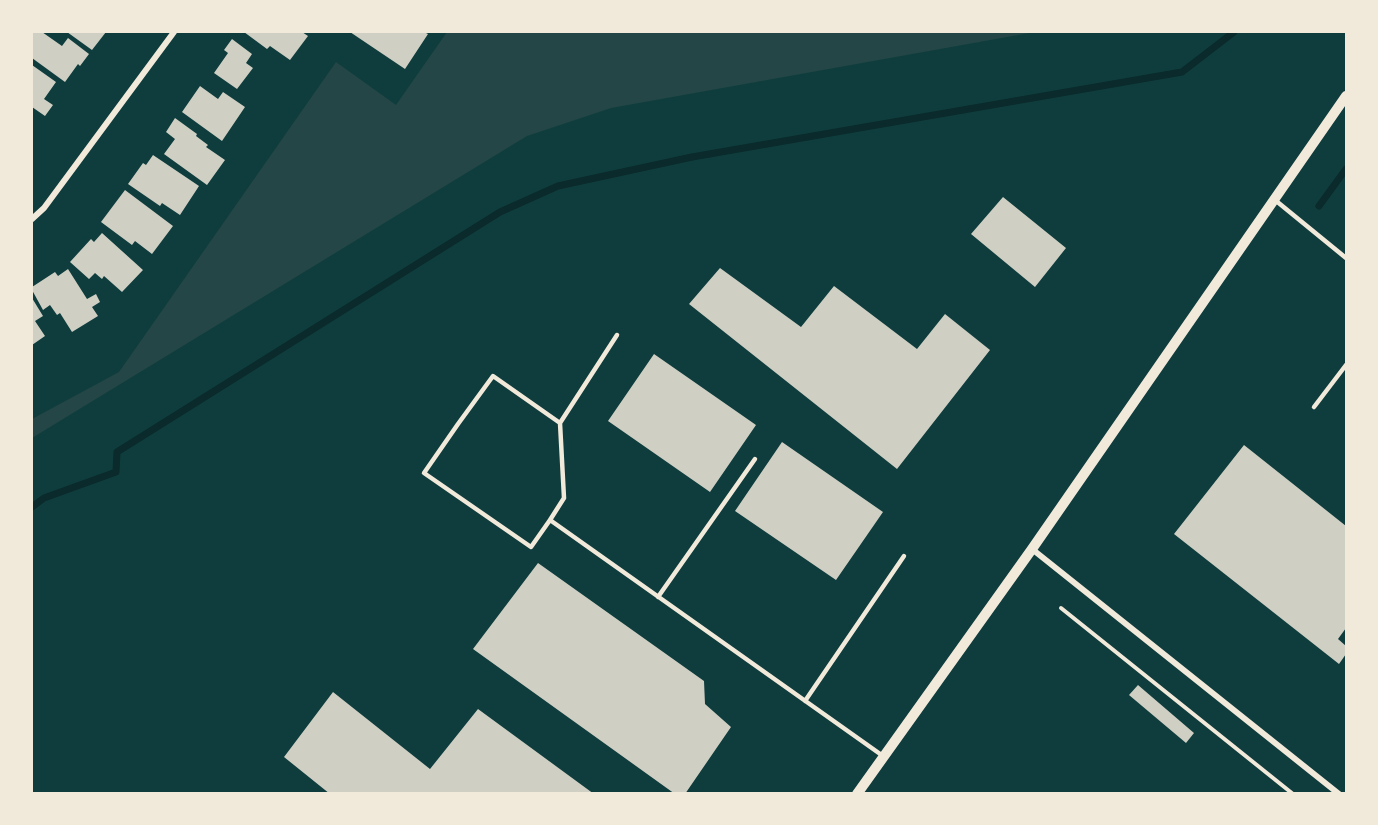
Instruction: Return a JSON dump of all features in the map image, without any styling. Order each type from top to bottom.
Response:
[{"type":"street","points":[[32,219],[44,208],[174,32]]},
{"type":"street","points":[[857,794],[1032,549],[1347,96]]},
{"type":"street","points":[[1032,549],[1339,794]]},
{"type":"lane","points":[[1275,200],[1347,258]]},
{"type":"lane","points":[[560,423],[493,376],[424,473],[531,547],[564,498],[560,423],[617,335]]},
{"type":"lane","points":[[1314,407],[1347,365]]},
{"type":"lane","points":[[658,597],[755,459]]},
{"type":"lane","points":[[550,520],[884,756]]},
{"type":"lane","points":[[805,701],[904,556]]},
{"type":"path","points":[[1061,608],[1293,794]]},
{"type":"shaded area","points":[[447,32],[1035,32],[611,108],[527,136],[32,438],[32,419],[119,372],[336,62],[396,105]]},
{"type":"building","points":[[32,32],[42,32],[62,46],[68,38],[89,54],[80,66],[78,64],[65,82],[32,58]]},
{"type":"building","points":[[67,32],[106,32],[92,50]]},
{"type":"building","points":[[244,32],[302,32],[308,36],[290,60],[270,46],[267,49]]},
{"type":"building","points":[[350,32],[424,32],[428,34],[405,69]]},
{"type":"building","points":[[232,39],[252,54],[246,63],[253,68],[237,89],[214,73],[228,53],[224,50]]},
{"type":"building","points":[[32,65],[56,82],[44,99],[53,105],[45,116],[32,107]]},
{"type":"building","points":[[200,86],[218,99],[223,92],[245,107],[222,141],[182,112]]},
{"type":"building","points":[[175,118],[197,134],[196,136],[208,145],[206,147],[225,160],[207,185],[164,154],[175,139],[166,132]]},
{"type":"building","points":[[153,155],[199,186],[180,215],[162,203],[160,206],[128,184],[143,163],[146,165]]},
{"type":"building","points":[[125,190],[173,226],[152,254],[135,241],[132,245],[101,222]]},
{"type":"building","points":[[1003,197],[1066,248],[1035,287],[971,234]]},
{"type":"building","points":[[102,233],[143,270],[122,292],[104,276],[102,279],[95,273],[89,279],[70,262],[91,239],[94,242]]},
{"type":"building","points":[[720,268],[801,327],[834,286],[917,349],[945,314],[990,350],[897,469],[689,304]]},
{"type":"building","points":[[68,269],[87,299],[96,294],[100,302],[92,307],[98,316],[72,332],[60,313],[57,315],[50,305],[43,310],[32,290],[32,287],[55,272],[58,276]]},
{"type":"building","points":[[32,298],[43,316],[35,321],[45,336],[32,345]]},
{"type":"building","points":[[654,354],[756,425],[710,492],[608,421]]},
{"type":"building","points":[[782,442],[883,512],[836,580],[735,511]]},
{"type":"building","points":[[1244,445],[1346,526],[1346,628],[1338,639],[1346,646],[1346,654],[1339,664],[1174,534]]},
{"type":"building","points":[[538,563],[704,681],[705,704],[731,727],[685,794],[675,794],[473,649]]},
{"type":"building","points":[[1138,685],[1194,733],[1186,743],[1129,695]]},
{"type":"building","points":[[333,692],[430,769],[478,709],[594,794],[330,794],[284,757]]},
{"type":"waterway","points":[[32,507],[44,498],[116,472],[117,452],[500,212],[558,186],[692,157],[1182,72],[1234,32]]},
{"type":"waterway","points":[[1319,206],[1346,169]]}]
